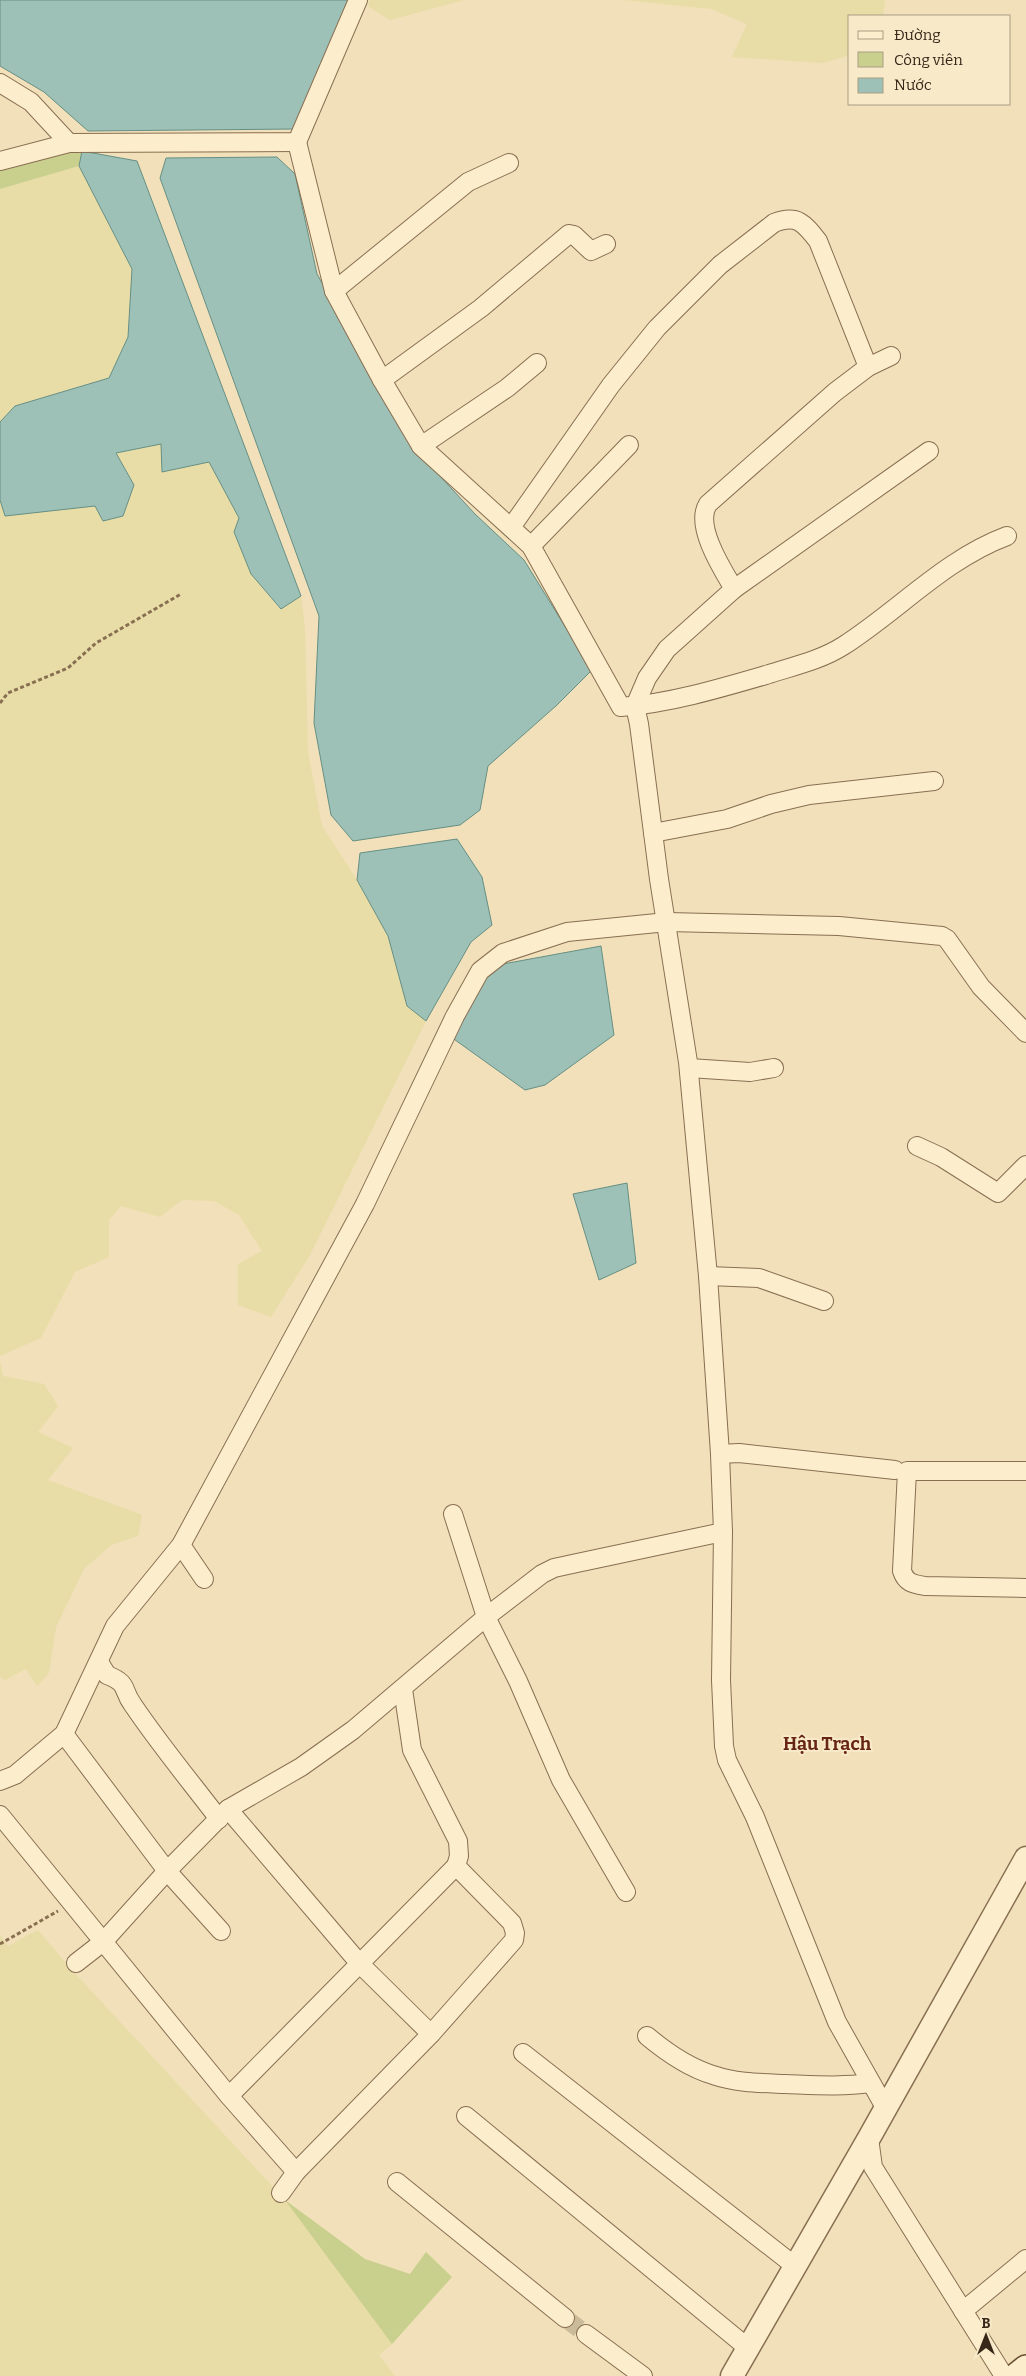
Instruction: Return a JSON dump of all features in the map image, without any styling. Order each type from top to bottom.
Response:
[{"type":"main road","points":[[1016,2376],[1026,2368]]},
{"type":"street","points":[[358,0],[297,142],[334,291],[382,380],[421,446],[532,546],[621,706],[635,706],[728,686],[826,654],[842,646],[891,612],[916,591],[966,557],[993,541],[1007,536]]},
{"type":"street","points":[[0,83],[31,102],[69,143]]},
{"type":"street","points":[[0,161],[69,143],[297,142]]},
{"type":"street","points":[[334,291],[468,182],[509,163]]},
{"type":"street","points":[[512,526],[611,385],[657,328],[720,265],[774,223],[784,219],[796,220],[805,225],[818,241],[868,367]]},
{"type":"street","points":[[382,380],[481,308],[568,234],[574,235],[591,252],[606,244]]},
{"type":"street","points":[[734,589],[719,563],[704,528],[704,510],[716,496],[868,367],[891,356]]},
{"type":"street","points":[[421,446],[507,388],[537,363]]},
{"type":"street","points":[[532,546],[629,445]]},
{"type":"street","points":[[886,2108],[870,2083],[837,2022],[755,1817],[727,1760],[723,1731],[721,1680],[723,1532],[720,1454],[708,1276],[689,1068],[635,706],[646,678],[667,650],[734,589],[929,451]]},
{"type":"street","points":[[653,833],[727,819],[770,804],[809,795],[934,781]]},
{"type":"street","points":[[0,1781],[15,1775],[64,1734],[116,1626],[181,1545],[365,1204],[455,1016],[480,971],[503,953],[567,932],[667,922],[839,926],[942,936],[947,939],[981,987],[1026,1033]]},
{"type":"street","points":[[689,1068],[750,1072],[774,1068]]},
{"type":"street","points":[[916,1146],[940,1156],[998,1193],[1026,1165]]},
{"type":"street","points":[[708,1276],[759,1278],[824,1301]]},
{"type":"street","points":[[720,1454],[739,1453],[895,1470]]},
{"type":"street","points":[[1026,1470],[907,1471],[902,1571],[905,1579],[925,1586],[1026,1588]]},
{"type":"street","points":[[454,1514],[486,1617],[518,1682],[561,1780],[626,1892]]},
{"type":"street","points":[[76,1963],[103,1942],[167,1871],[224,1814],[321,1754],[403,1689],[486,1617],[542,1574],[554,1568],[723,1532]]},
{"type":"street","points":[[181,1545],[204,1580]]},
{"type":"street","points":[[99,1662],[107,1676],[120,1680],[127,1691],[129,1701],[160,1744],[360,1964],[431,2034]]},
{"type":"street","points":[[229,2096],[456,1866],[459,1856],[458,1841],[412,1750],[403,1689]]},
{"type":"street","points":[[64,1734],[167,1871],[220,1930]]},
{"type":"street","points":[[0,1815],[229,2096],[296,2172]]},
{"type":"street","points":[[732,2376],[869,2138],[1026,1858]]},
{"type":"street","points":[[281,2193],[296,2172],[431,2034],[510,1946],[515,1933],[512,1923],[456,1866]]},
{"type":"street","points":[[647,2036],[661,2048],[711,2075],[726,2079],[746,2082],[822,2085],[870,2083]]},
{"type":"street","points":[[522,2053],[795,2266]]},
{"type":"street","points":[[466,2116],[748,2348]]},
{"type":"street","points":[[869,2138],[873,2167],[1004,2376]]},
{"type":"street","points":[[397,2182],[565,2318]]},
{"type":"street","points":[[963,2311],[1026,2259]]},
{"type":"street","points":[[586,2334],[643,2376]]},
{"type":"path","points":[[0,703],[8,694],[68,668],[96,643],[181,594]]},
{"type":"path","points":[[0,1944],[72,1904]]},
{"type":"shaded area","points":[[370,0],[464,0],[390,20],[368,6]]},
{"type":"shaded area","points":[[625,0],[885,0],[883,15],[848,15],[848,56],[823,63],[732,57],[747,24],[711,9]]},
{"type":"shaded area","points":[[79,166],[132,269],[128,337],[109,378],[15,406],[0,422],[0,189]]},
{"type":"shaded area","points":[[162,444],[162,472],[209,462],[239,518],[251,574],[280,609],[301,596],[305,629],[308,752],[322,826],[357,880],[388,936],[407,1005],[426,1021],[310,1255],[271,1317],[238,1305],[238,1264],[262,1251],[239,1215],[214,1201],[182,1200],[160,1217],[121,1206],[109,1220],[109,1257],[75,1272],[41,1338],[0,1356],[0,500],[5,516],[95,506],[134,484],[116,453]]},
{"type":"shaded area","points":[[0,1361],[3,1376],[44,1384],[58,1406],[38,1432],[73,1448],[48,1480],[142,1515],[138,1536],[111,1545],[84,1569],[56,1627],[49,1673],[37,1686],[26,1669],[5,1680],[0,1677]]},
{"type":"shaded area","points":[[38,1930],[71,1969],[285,2200],[392,2344],[379,2355],[395,2376],[0,2376],[0,1935],[8,1946]]},
{"type":"green space","points":[[64,151],[82,151],[79,166],[0,189],[0,169]]},
{"type":"green space","points":[[285,2200],[365,2259],[410,2274],[426,2252],[452,2277],[392,2344]]},
{"type":"water","points":[[0,0],[348,0],[296,129],[88,131],[44,92],[0,66]]},
{"type":"water","points":[[82,151],[137,161],[301,596],[281,609],[251,574],[234,532],[239,518],[209,462],[162,472],[161,444],[116,453],[134,485],[123,516],[103,521],[95,506],[5,516],[0,500],[0,422],[15,406],[109,378],[128,337],[132,269],[79,166]]},
{"type":"water","points":[[277,157],[295,174],[317,274],[417,451],[475,514],[524,560],[592,670],[557,705],[488,766],[480,810],[460,825],[353,841],[331,815],[314,723],[319,616],[160,178],[166,158]]},
{"type":"water","points":[[457,839],[482,877],[492,925],[471,942],[426,1021],[407,1006],[388,936],[357,880],[360,853]]},
{"type":"water","points":[[601,946],[614,1035],[545,1085],[525,1090],[451,1037],[478,981],[503,964]]},
{"type":"water","points":[[627,1183],[636,1263],[599,1280],[573,1194]]},
{"type":"tunnel","points":[[565,2318],[586,2334]]},
{"type":"district","name":"Hậu Trạch","points":[[827,1744]]}]
